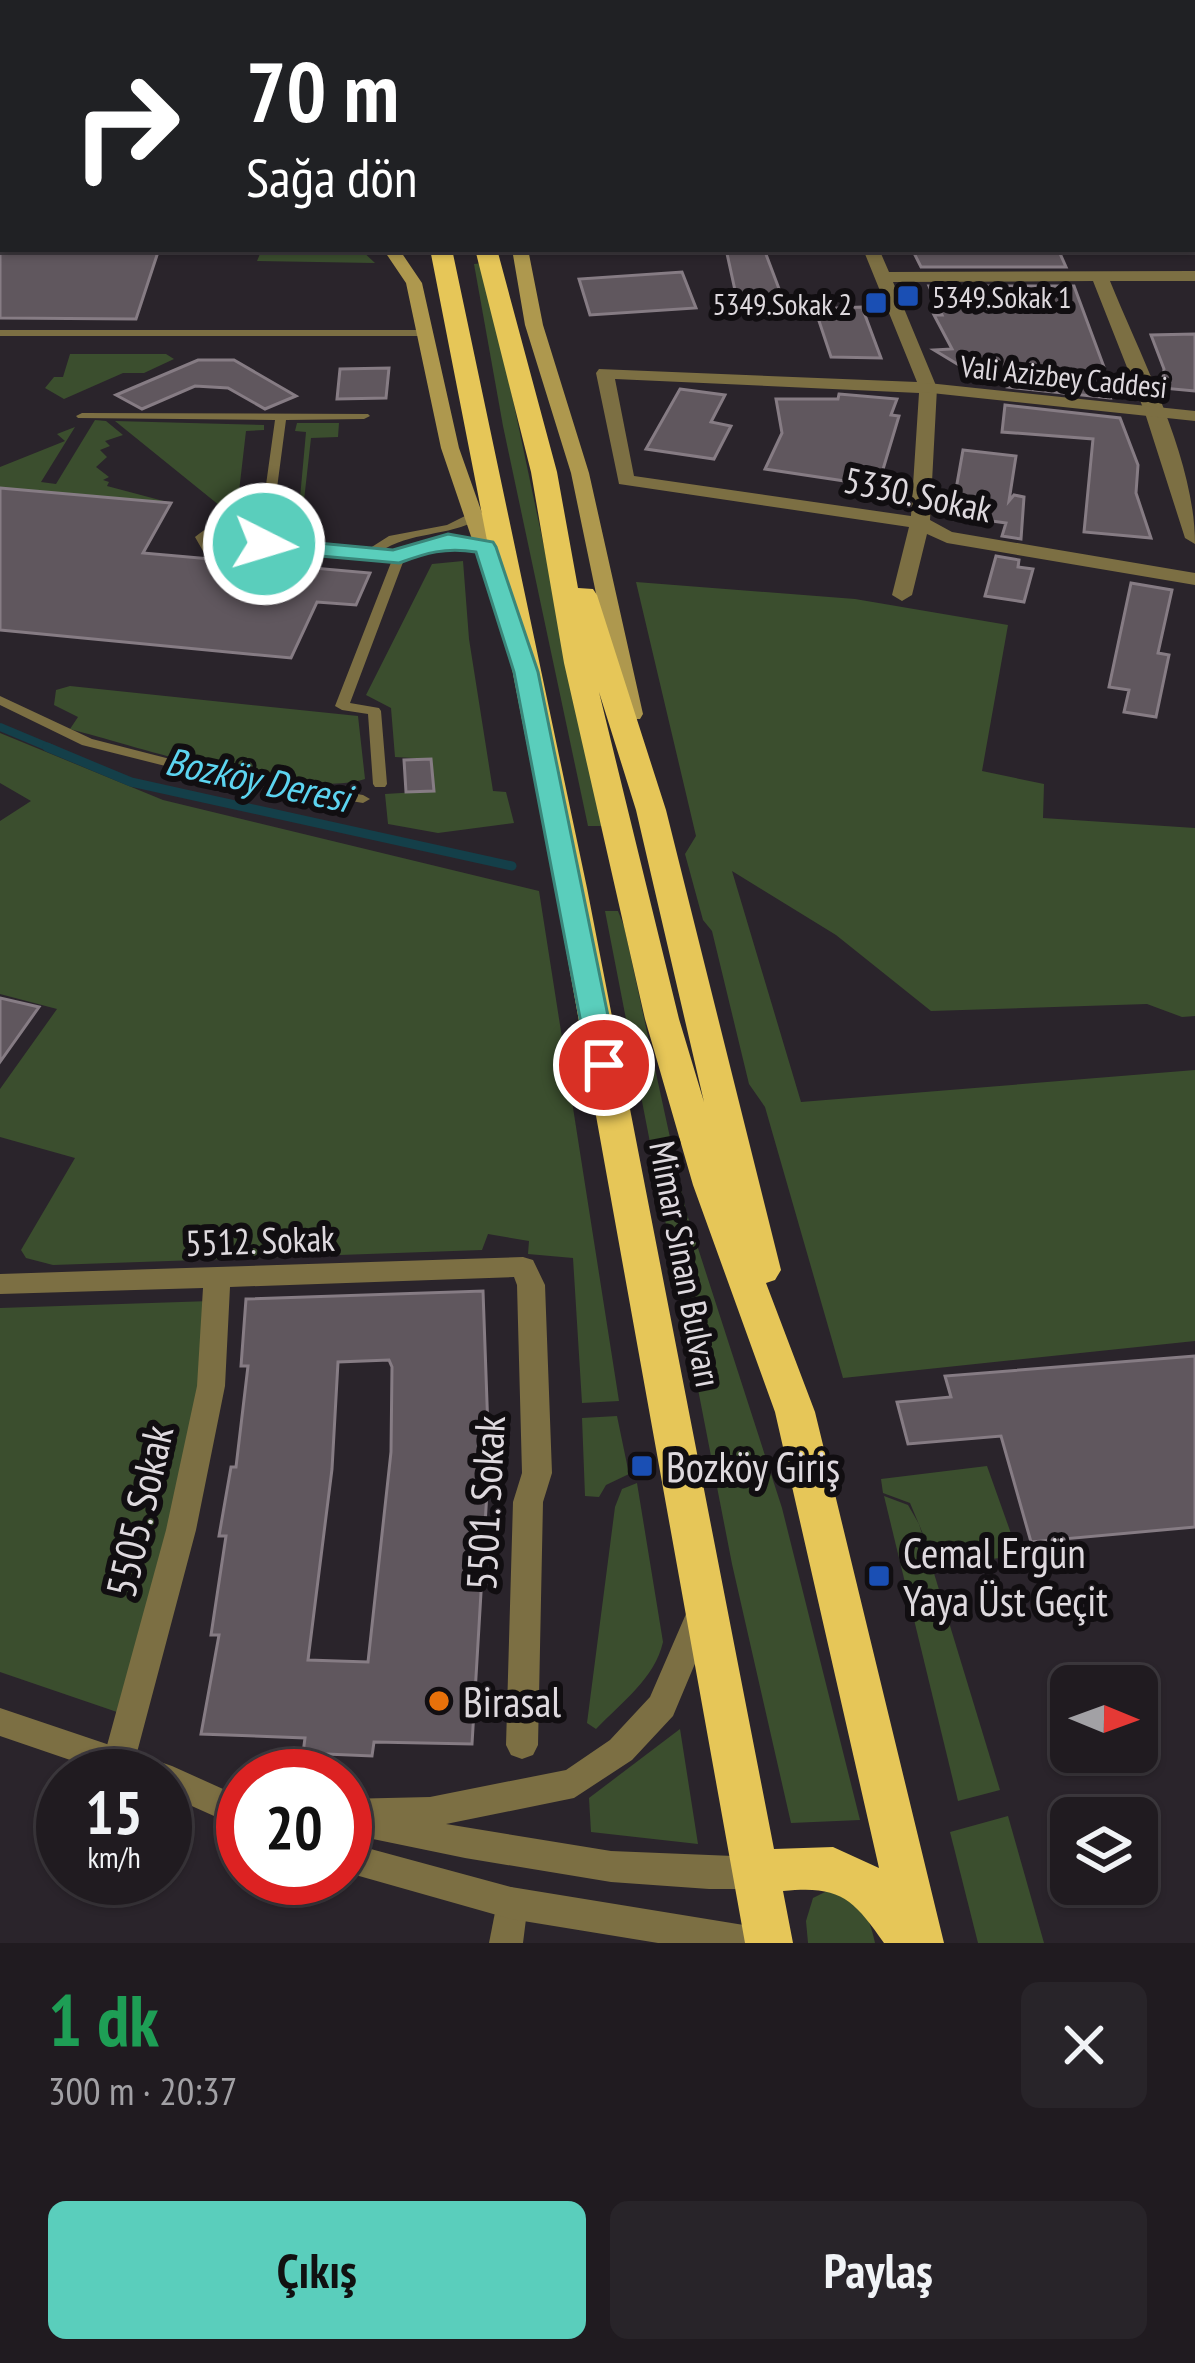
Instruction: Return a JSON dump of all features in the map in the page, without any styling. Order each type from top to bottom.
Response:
[{"type":"highway","name":"Mimar Sinan Bulvarı","points":[[442,252],[769,1943]]},
{"type":"highway","name":"Mimar Sinan Bulvarı","points":[[487,252],[544,472],[578,663],[662,1019],[711,1185],[795,1412],[916,1943]]},
{"type":"highway","points":[[544,472],[652,810],[795,1412]]},
{"type":"highway","points":[[758,1873],[821,1864],[850,1873],[879,1894],[916,1943]]},
{"type":"main road","points":[[393,252],[414,284],[450,448],[526,672]]},
{"type":"main road","points":[[521,252],[534,325],[597,542],[652,810]]},
{"type":"street","points":[[872,252],[928,388],[920,523],[902,595]]},
{"type":"street","points":[[882,277],[1195,276]]},
{"type":"street","points":[[1100,277],[1154,413],[1195,538]]},
{"type":"street","name":"Vali Azizbey Caddesi","points":[[626,480],[605,373],[928,388],[1195,416]]},
{"type":"street","name":"5330. Sokak","points":[[626,480],[920,523],[947,537],[1195,579]]},
{"type":"street","name":"5512. Sokak","points":[[0,1283],[523,1267]]},
{"type":"street","name":"5501. Sokak","points":[[521,1744],[528,1502],[537,1473],[531,1285],[523,1267]]},
{"type":"street","name":"5505. Sokak","points":[[122,1749],[181,1530],[211,1386],[217,1277]]},
{"type":"street","points":[[372,1814],[430,1811],[574,1783],[621,1750],[662,1706],[705,1603]]},
{"type":"street","points":[[0,1722],[85,1749]]},
{"type":"street","points":[[372,1822],[526,1854],[713,1875],[758,1873]]},
{"type":"street","points":[[372,1865],[511,1904],[756,1943]]},
{"type":"street","points":[[506,1943],[511,1904]]},
{"type":"lane","points":[[0,333],[426,333]]},
{"type":"lane","points":[[82,416],[364,416]]},
{"type":"lane","points":[[281,417],[264,540],[399,557]]},
{"type":"lane","points":[[370,554],[397,536],[461,524],[475,516]]},
{"type":"lane","points":[[380,784],[374,711],[342,706],[399,557],[404,550],[448,541],[485,547]]},
{"type":"lane","points":[[0,700],[87,742],[217,775],[363,799]]},
{"type":"green space","points":[[261,252],[363,252],[375,263],[257,261]]},
{"type":"green space","points":[[484,263],[603,826],[588,826],[503,426],[474,264]]},
{"type":"green space","points":[[70,354],[166,354],[174,359],[144,373],[123,373],[64,399],[45,388],[54,377],[63,377]]},
{"type":"green space","points":[[95,420],[106,421],[123,435],[105,441],[110,446],[100,450],[107,457],[96,467],[109,477],[103,480],[109,482],[107,486],[171,503],[0,488],[0,467],[65,441],[57,434],[75,427],[41,482],[56,484]]},
{"type":"green space","points":[[115,421],[264,425],[264,430],[246,431],[237,509],[252,510],[250,521],[230,514]]},
{"type":"green space","points":[[297,423],[339,423],[338,437],[311,438],[301,527],[290,543],[280,542],[285,510],[299,509],[306,432],[295,431]]},
{"type":"green space","points":[[463,561],[469,639],[493,791],[506,792],[514,823],[438,833],[388,824],[385,794],[434,791],[430,759],[395,757],[391,708],[366,695],[432,564]]},
{"type":"green space","points":[[636,582],[855,599],[1008,625],[982,771],[1044,784],[1043,818],[1195,828],[1195,1016],[1182,1017],[1147,1004],[931,1011],[836,935],[732,871],[801,1102],[1195,1070],[1195,1341],[843,1378],[765,1107],[749,1084],[712,931],[703,920],[685,854],[696,836]]},
{"type":"green space","points":[[70,686],[358,716],[365,779],[336,784],[261,777],[70,729],[78,717],[54,705],[56,690]]},
{"type":"green space","points":[[0,733],[163,800],[539,891],[619,1401],[582,1403],[573,1258],[528,1254],[529,1241],[488,1234],[482,1250],[53,1265],[26,1258],[21,1250],[75,1158],[0,1137],[0,1089],[57,1009],[0,994],[0,821],[31,801],[0,783]]},
{"type":"green space","points":[[605,911],[618,911],[624,926],[686,1211],[782,1508],[860,1820],[791,1823],[732,1564]]},
{"type":"green space","points":[[211,1301],[205,1408],[117,1712],[0,1672],[0,1308]]},
{"type":"green space","points":[[617,1416],[629,1474],[606,1485],[599,1497],[585,1496],[582,1418]]},
{"type":"green space","points":[[987,1466],[1019,1556],[936,1565],[910,1503],[883,1493],[881,1479]]},
{"type":"green space","points":[[637,1483],[663,1642],[645,1678],[596,1729],[587,1723],[615,1507],[622,1489]]},
{"type":"green space","points":[[884,1496],[908,1505],[919,1524],[1000,1790],[958,1801]]},
{"type":"green space","points":[[680,1729],[698,1844],[591,1832],[589,1798]]},
{"type":"green space","points":[[1008,1816],[1044,1943],[978,1943],[950,1832]]},
{"type":"green space","points":[[829,1890],[861,1908],[875,1943],[808,1943],[806,1921],[813,1898]]},
{"type":"building","points":[[0,252],[158,252],[136,319],[0,318]]},
{"type":"building","points":[[727,252],[765,252],[784,302],[738,304]]},
{"type":"building","points":[[914,252],[1059,252],[1066,267],[921,267]]},
{"type":"building","points":[[682,272],[696,308],[590,315],[579,279]]},
{"type":"building","points":[[929,286],[1074,286],[1111,386],[1104,386],[1110,398],[1007,387],[1007,379],[969,371],[934,350],[952,349],[934,315],[942,315]]},
{"type":"building","points":[[862,307],[881,358],[831,357],[815,309]]},
{"type":"building","points":[[1195,334],[1195,391],[1162,388],[1164,369],[1151,335]]},
{"type":"building","points":[[198,360],[234,360],[296,396],[265,409],[228,388],[195,386],[142,409],[116,395]]},
{"type":"building","points":[[389,368],[386,398],[337,399],[340,369]]},
{"type":"building","points":[[680,389],[725,395],[711,422],[731,426],[714,459],[646,449]]},
{"type":"building","points":[[839,394],[897,399],[891,415],[899,416],[878,486],[765,469],[782,433],[776,399],[838,399]]},
{"type":"building","points":[[1005,405],[1120,418],[1138,465],[1136,493],[1151,538],[1084,532],[1093,439],[1002,432]]},
{"type":"building","points":[[963,450],[1016,456],[1009,501],[1014,495],[1024,497],[1021,539],[1002,536],[1006,523],[935,513],[936,493],[955,495]]},
{"type":"building","points":[[0,488],[171,503],[143,553],[370,573],[356,605],[317,602],[291,658],[0,630]]},
{"type":"building","points":[[996,556],[1019,560],[1018,567],[1033,569],[1024,602],[985,596]]},
{"type":"building","points":[[1131,583],[1172,590],[1158,653],[1169,655],[1156,717],[1124,712],[1129,690],[1109,687]]},
{"type":"building","points":[[431,759],[434,791],[406,792],[404,760]]},
{"type":"building","points":[[0,998],[39,1007],[0,1062]]},
{"type":"building","points":[[483,1291],[489,1458],[472,1744],[374,1742],[372,1756],[372,1749],[304,1749],[305,1738],[201,1734],[219,1635],[211,1635],[226,1536],[219,1536],[231,1467],[236,1467],[248,1366],[241,1366],[246,1299]],"holes":[[[389,1360],[391,1452],[368,1662],[308,1660],[332,1469],[338,1362]]]},
{"type":"building","points":[[1195,1356],[1195,1527],[1031,1542],[1001,1436],[908,1444],[897,1402],[951,1397],[945,1376]]},
{"type":"waterway","name":"Bozköy Deresi","points":[[0,727],[55,750]]},
{"type":"waterway","name":"Bozköy Deresi","points":[[47,747],[131,782],[512,866]]},
{"type":"place","name":"5349.Sokak 1","points":[[908,296]]},
{"type":"place","name":"5349.Sokak 2","points":[[876,303]]},
{"type":"place","name":"Bozköy Giriş","points":[[642,1466]]},
{"type":"place","name":"Cemal Ergün Yaya Üst Geçit","points":[[879,1576]]},
{"type":"place","name":"Birasal","points":[[439,1701]]},
{"type":"route","points":[[264,544],[399,557],[404,550],[448,541],[485,547],[526,672],[604,1065]]}]
